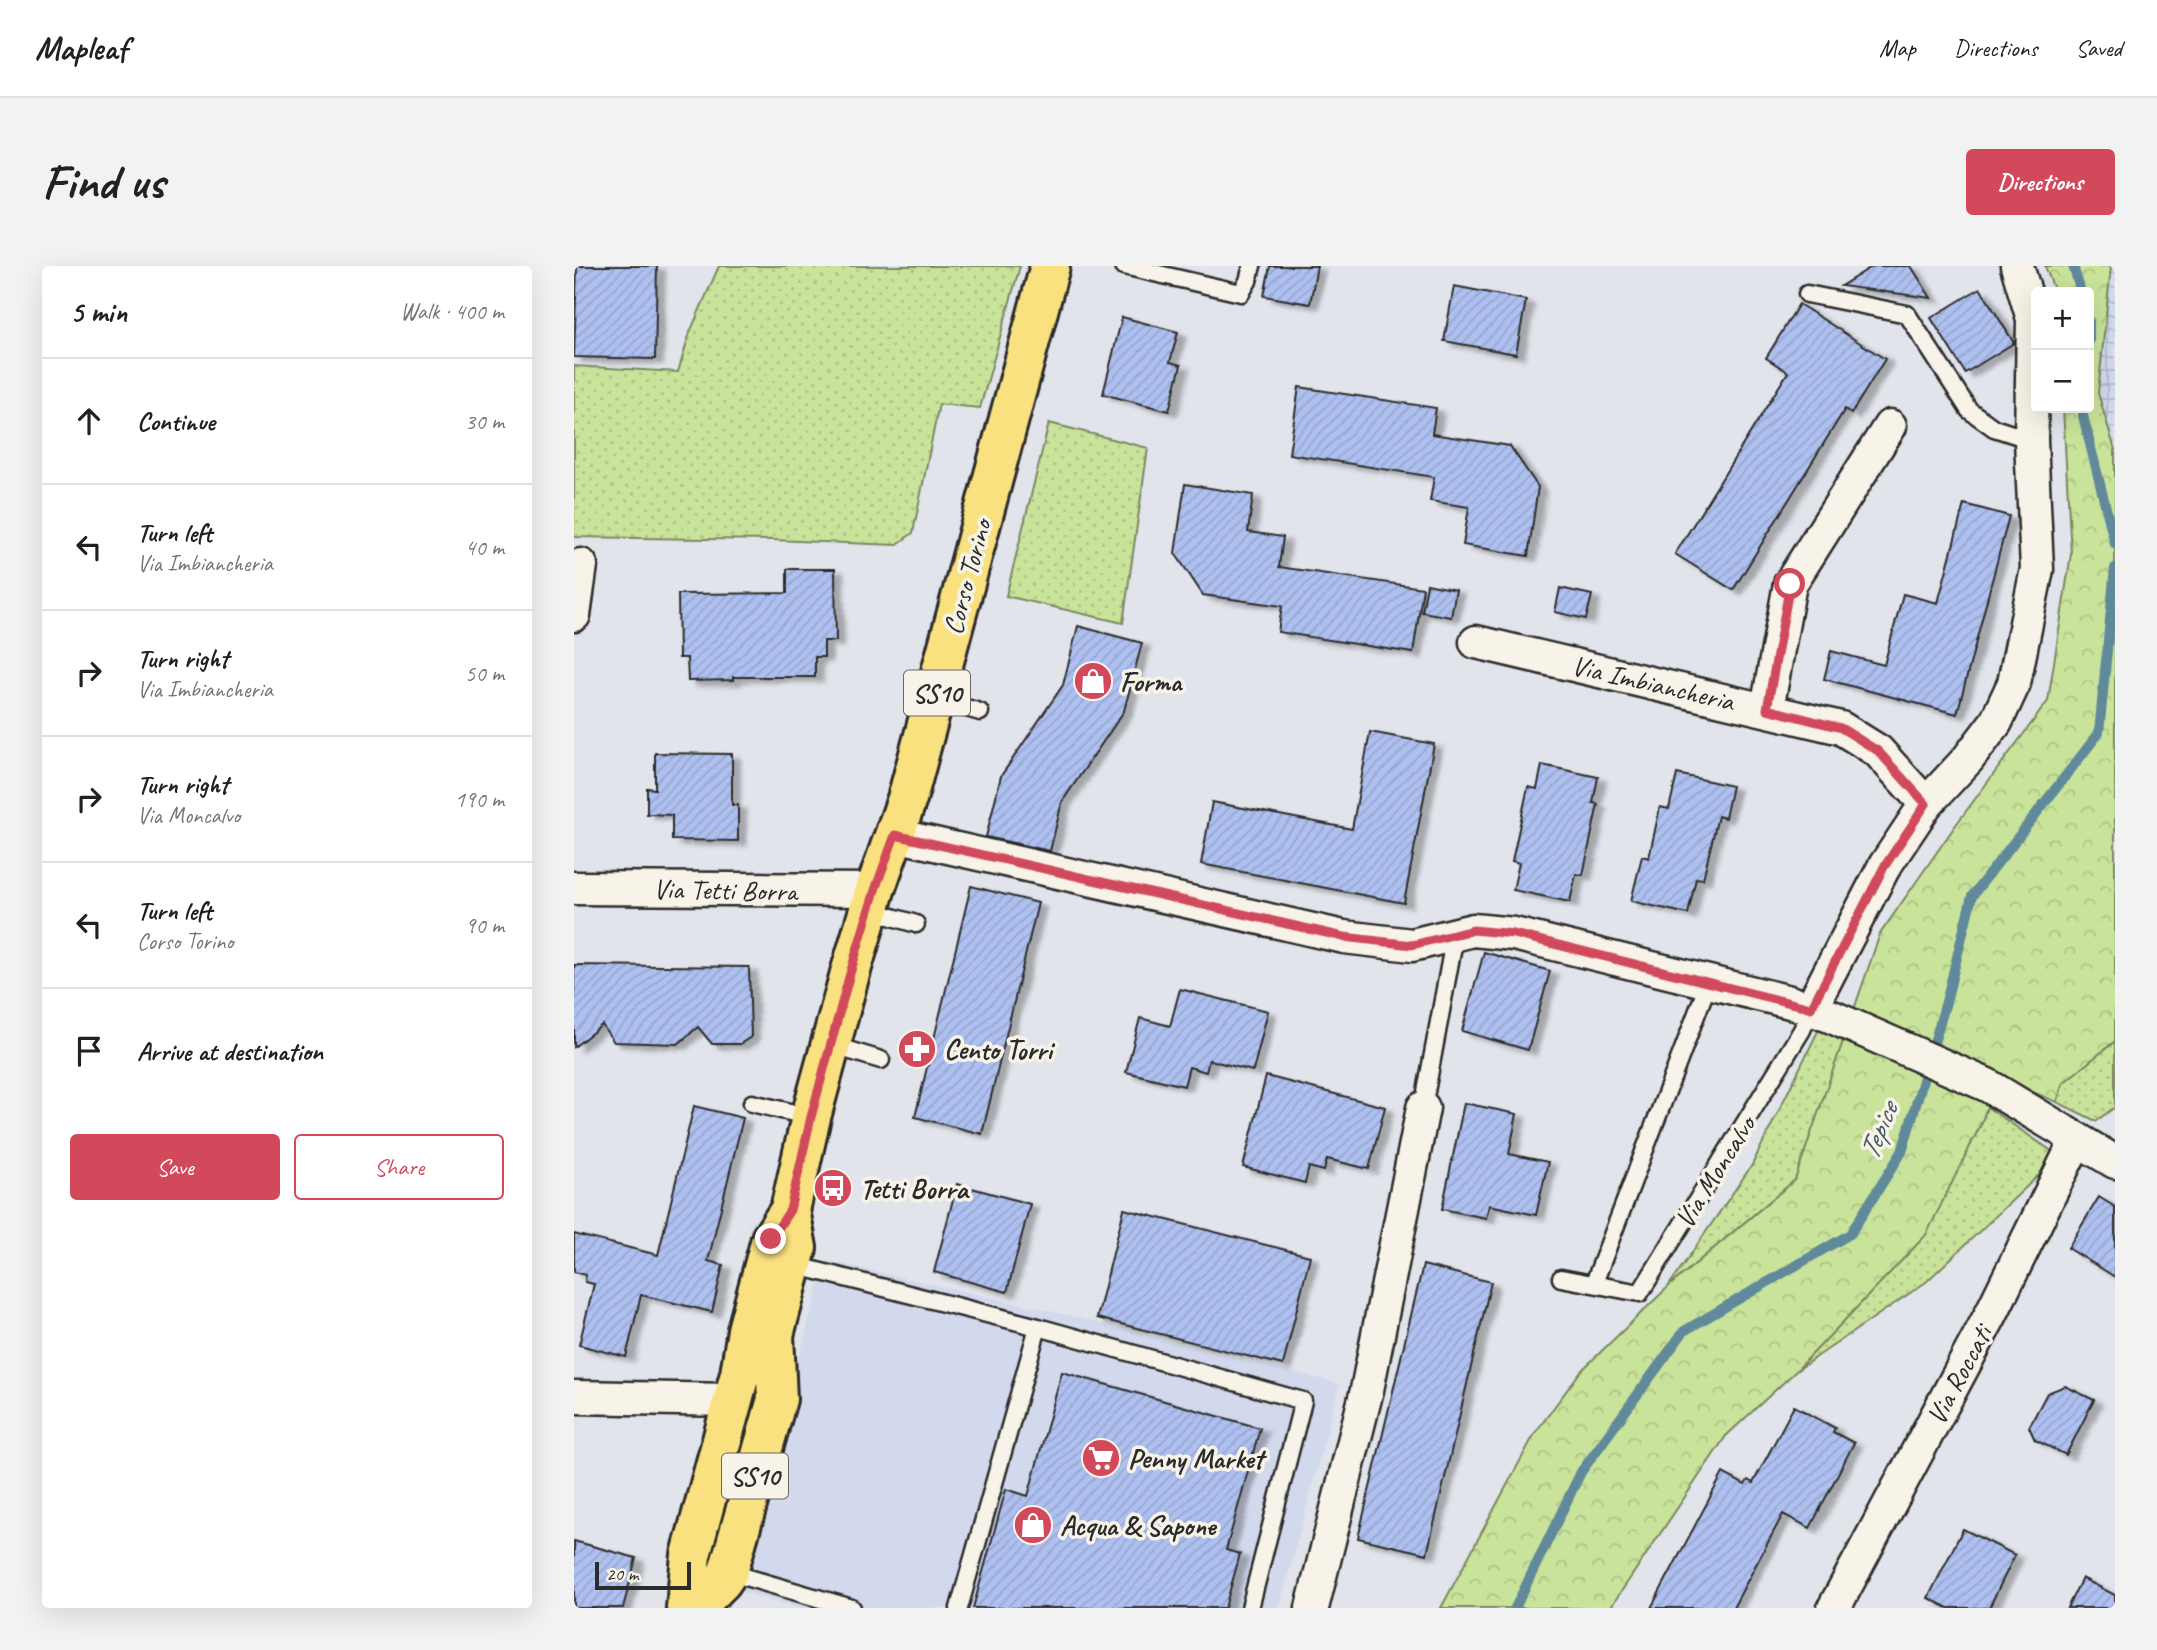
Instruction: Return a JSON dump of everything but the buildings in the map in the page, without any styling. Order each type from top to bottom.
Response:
[{"type":"main road","name":"Corso Torino","points":[[749,1385],[747,1330],[771,1239],[790,1210],[811,1117],[872,900],[895,835],[935,699],[1050,266]]},
{"type":"main road","name":"Corso Torino","points":[[695,1608],[722,1581],[715,1570],[691,1555],[749,1385],[774,1335],[797,1248],[790,1210]]},
{"type":"main road","name":"Corso Torino","points":[[686,1608],[715,1570]]},
{"type":"street","points":[[1821,1012],[1884,867],[1926,804],[1968,759],[1996,722],[2014,682],[2036,569],[2031,440],[2033,319],[2017,266]]},
{"type":"street","points":[[1767,709],[1790,584],[1890,426]]},
{"type":"street","points":[[574,615],[581,565]]},
{"type":"street","name":"Via Imbiancheria","points":[[1476,642],[1841,728],[1878,751],[1926,804]]},
{"type":"street","points":[[895,835],[966,843],[1344,937],[1412,945],[1473,930],[1514,934],[1821,1012],[1987,1085],[2115,1163]]},
{"type":"street","name":"Via Tetti Borra","points":[[574,888],[872,900]]},
{"type":"street","points":[[1312,1608],[1367,1390],[1423,1108]]},
{"type":"street","name":"Via Roccati","points":[[1834,1608],[1990,1316],[2077,1139]]},
{"type":"street","points":[[574,1378],[673,1399]]},
{"type":"street","points":[[574,1397],[673,1399],[749,1385]]},
{"type":"lane","points":[[1124,266],[1241,293],[1248,281],[1251,266]]},
{"type":"lane","points":[[1807,293],[1907,314],[1969,410],[1994,428],[2031,440]]},
{"type":"lane","points":[[935,699],[980,712]]},
{"type":"lane","points":[[872,900],[916,924]]},
{"type":"lane","points":[[1423,1108],[1455,935]]},
{"type":"lane","points":[[1594,1283],[1708,984]]},
{"type":"lane","name":"Via Moncalvo","points":[[1561,1278],[1640,1293],[1802,1030],[1821,1012]]},
{"type":"lane","points":[[831,1045],[881,1060]]},
{"type":"lane","points":[[751,1103],[811,1117]]},
{"type":"lane","points":[[793,1265],[1038,1327],[1303,1401],[1250,1608]]},
{"type":"lane","points":[[959,1608],[1038,1327]]},
{"type":"lane","points":[[715,1570],[852,1608]]},
{"type":"shaded area","points":[[2111,266],[2115,266],[2115,450],[2098,393]]},
{"type":"shaded area","points":[[833,1262],[1043,1309],[1340,1384],[1279,1608],[802,1608],[742,1592],[749,1541],[819,1284]]},
{"type":"green space","points":[[719,266],[1020,266],[980,408],[939,404],[913,533],[896,545],[574,537],[574,366],[678,372],[690,332]]},
{"type":"green space","points":[[2045,266],[2111,266],[2098,393],[2115,450],[2115,1041],[2063,1083],[2057,1102],[1997,1077],[1981,1124],[1926,1235],[1796,1371],[1726,1436],[1610,1608],[1441,1608],[1535,1433],[1581,1371],[1668,1287],[1795,1180],[1880,934],[1955,826],[2048,701],[2071,554],[2063,413],[2094,413],[2094,287],[2053,287]]},
{"type":"green space","points":[[1049,423],[1148,448],[1123,623],[1006,596]]},
{"type":"green space","points":[[1820,1027],[1845,1036],[1795,1180],[1668,1287],[1752,1165]]},
{"type":"green space","points":[[2115,1041],[2115,1107],[2096,1121],[2057,1102],[2063,1083]]},
{"type":"green space","points":[[1987,1107],[2059,1156],[1926,1282],[1796,1371],[1922,1239],[1981,1124]]},
{"type":"waterway","name":"Tepice","points":[[2073,266],[2079,287]]},
{"type":"waterway","name":"Tepice","points":[[2083,413],[2115,544]]},
{"type":"waterway","name":"Tepice","points":[[1515,1608],[1581,1472],[1684,1331],[1850,1234],[1902,1152],[1946,1002],[1972,896],[2099,733],[2115,568]]},
{"type":"place","name":"Forma","points":[[1093,681]]},
{"type":"place","name":"Cento Torri","points":[[917,1049]]},
{"type":"place","name":"Tetti Borra","points":[[833,1188]]},
{"type":"place","name":"Penny Market","points":[[1101,1458]]},
{"type":"place","name":"Acqua & Sapone","points":[[1033,1525]]},
{"type":"route","points":[[771,1239],[790,1210],[811,1117],[849,977],[895,835],[1344,937],[1412,945],[1473,930],[1514,934],[1811,1008],[1884,867],[1926,804],[1878,751],[1841,728],[1767,709],[1790,584]]}]
